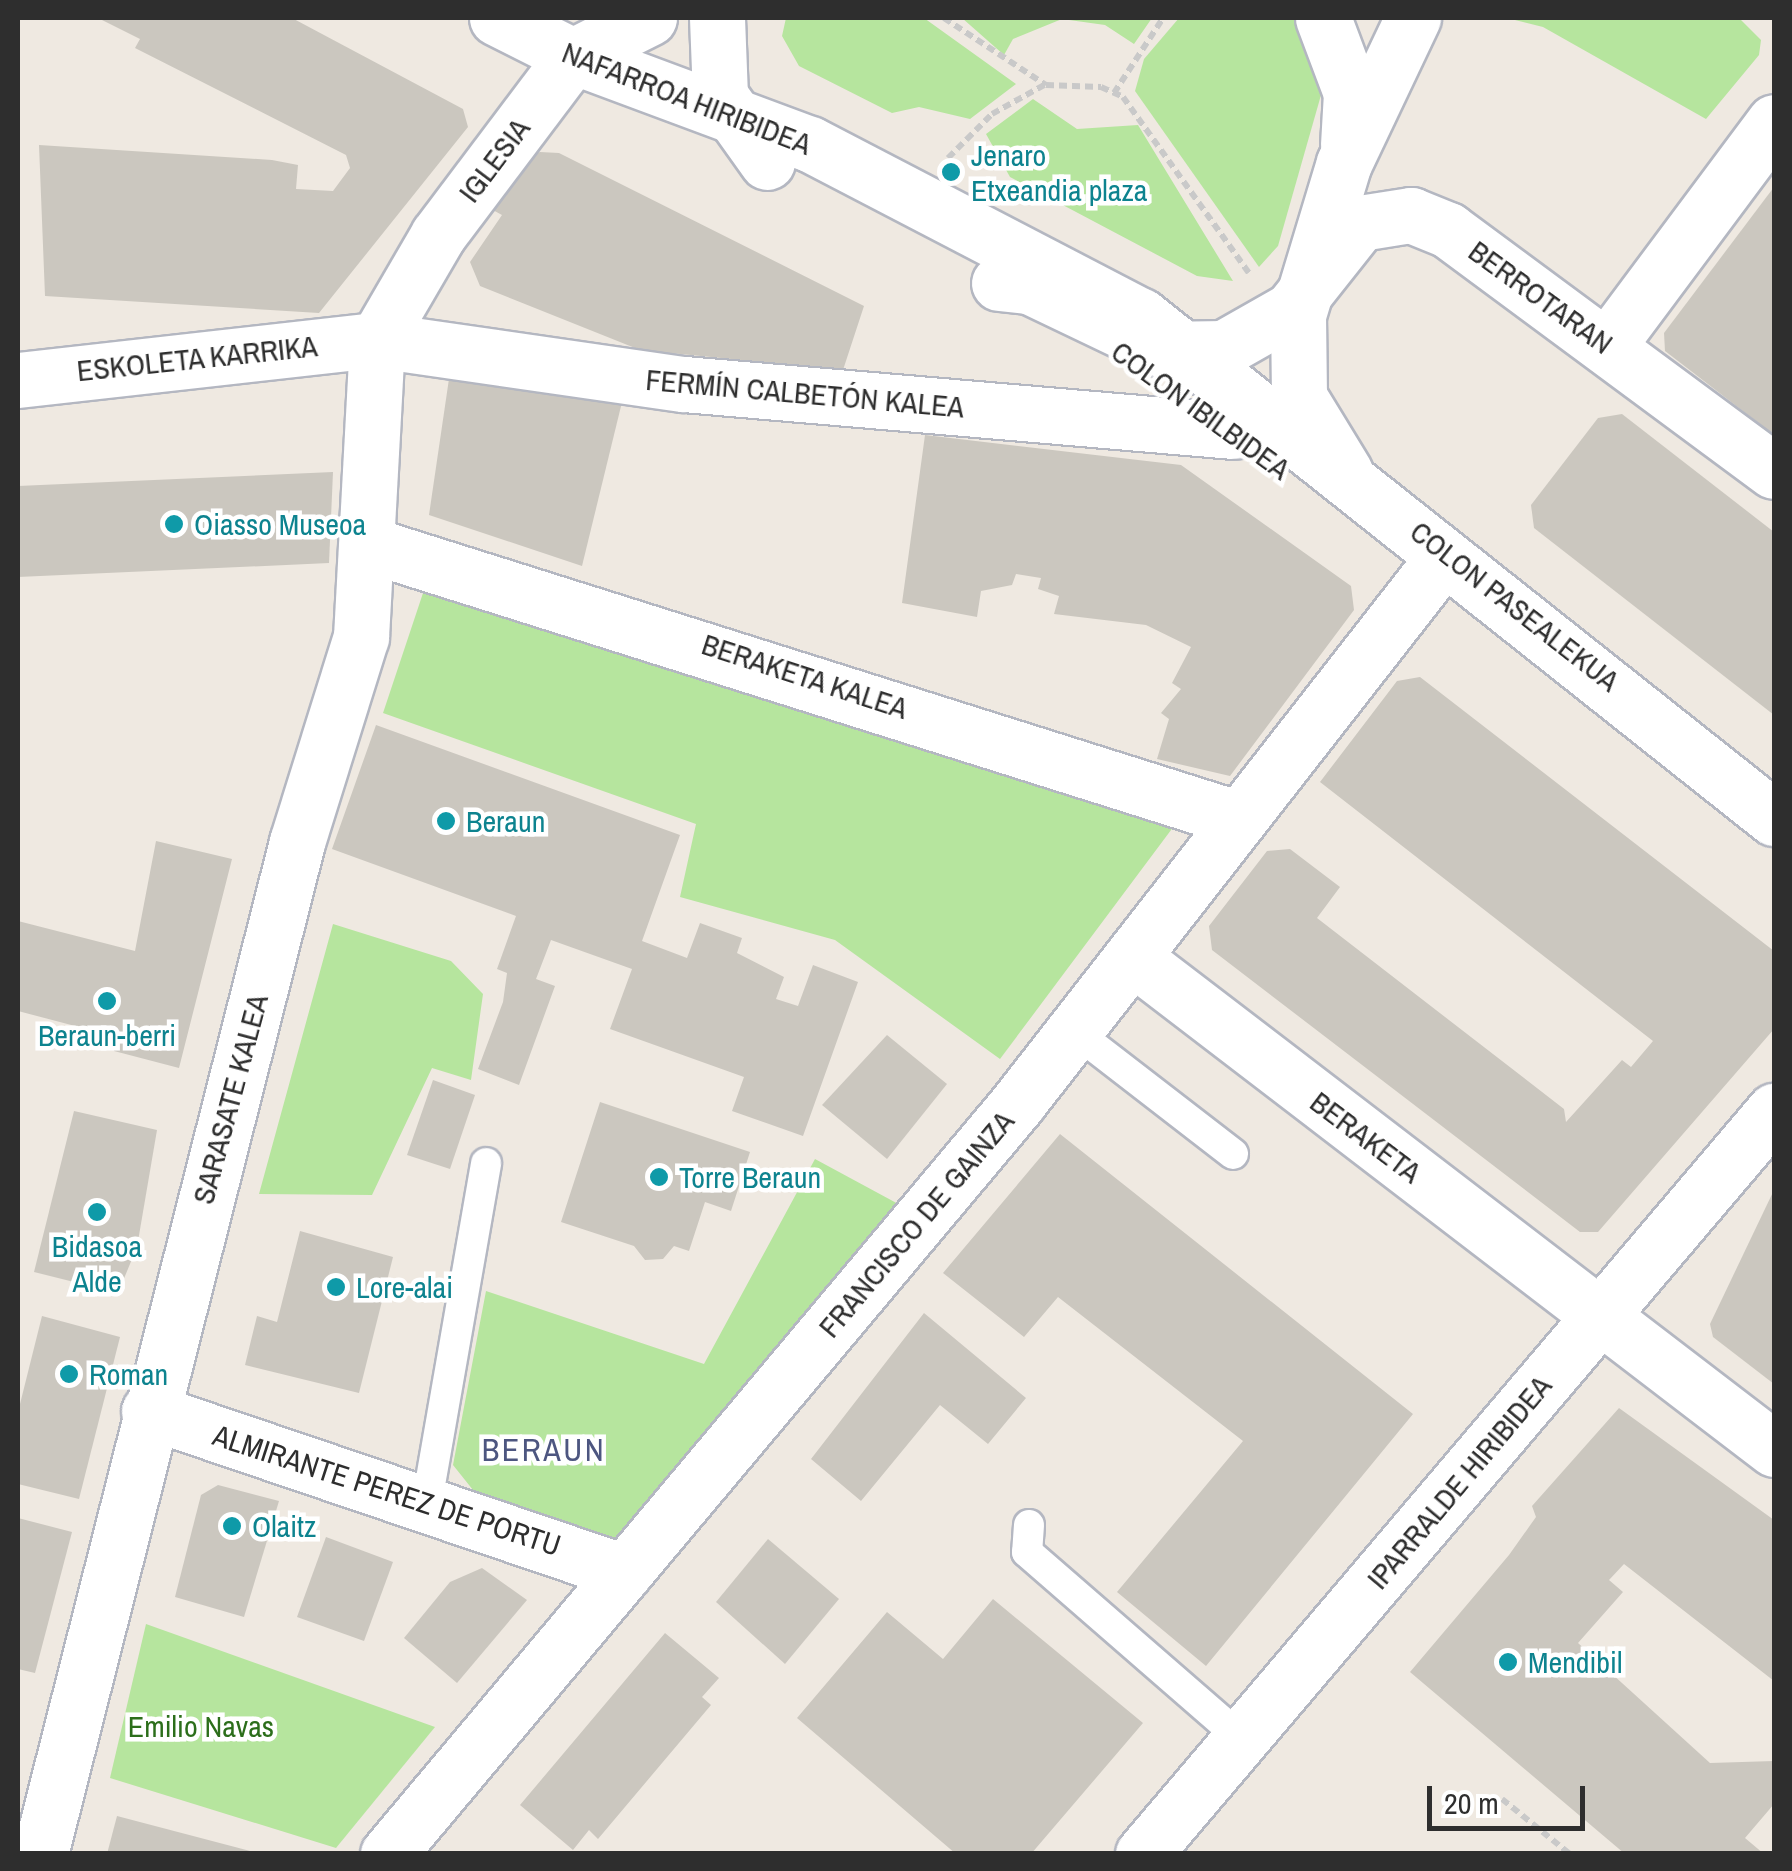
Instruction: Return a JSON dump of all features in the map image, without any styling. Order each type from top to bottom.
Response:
[{"type":"street","name":"NAFARROA HIRIBIDEA","points":[[497,18],[573,56],[726,108],[1088,285],[1192,352],[1377,505]]},
{"type":"street","name":"IGLESIA","points":[[377,340],[438,235],[573,56],[649,18]]},
{"type":"street","points":[[717,18],[714,70],[726,108],[767,162]]},
{"type":"street","points":[[1324,18],[1351,93],[1344,163]]},
{"type":"street","points":[[998,283],[1028,286],[1131,340],[1192,352],[1248,339],[1286,284],[1413,18]]},
{"type":"street","name":"COLON IBILBIDEA","points":[[573,56],[1132,354],[1774,848]]},
{"type":"street","points":[[1608,345],[1774,122]]},
{"type":"street","name":"BERROTARAN","points":[[1286,284],[1360,223],[1411,214],[1448,230],[1774,471]]},
{"type":"street","points":[[1286,284],[1299,397],[1323,447],[1377,505]]},
{"type":"street","name":"ESKOLETA KARRIKA","points":[[18,380],[377,340]]},
{"type":"street","name":"FERMÍN CALBETÓN KALEA","points":[[377,340],[684,384],[1234,431]]},
{"type":"street","name":"SARASATE KALEA","points":[[40,1854],[149,1411],[297,842],[362,637],[377,340]]},
{"type":"street","name":"COLON PASEALEKUA","points":[[1377,505],[1774,818]]},
{"type":"street","name":"BERAKETA KALEA","points":[[367,544],[1240,819]]},
{"type":"street","name":"FRANCISCO DE GAINZA","points":[[388,1854],[1074,1031],[1426,580]]},
{"type":"street","name":"BERAKETA","points":[[1132,957],[1774,1449]]},
{"type":"street","name":"IPARRALDE HIRIBIDEA","points":[[1143,1854],[1774,1111]]},
{"type":"street","name":"ALMIRANTE PEREZ DE PORTU","points":[[149,1411],[427,1502],[624,1572]]},
{"type":"lane","points":[[1074,1031],[1233,1154]]},
{"type":"lane","points":[[427,1502],[486,1163]]},
{"type":"lane","points":[[1029,1525],[1026,1552],[1240,1738]]},
{"type":"path","points":[[944,18],[1046,85],[1114,92],[1182,172],[1246,271],[1286,284]]},
{"type":"path","points":[[1114,92],[1164,18]]},
{"type":"path","points":[[948,159],[992,114],[1046,85]]},
{"type":"path","points":[[1502,1799],[1570,1854]]},
{"type":"green space","points":[[786,18],[924,18],[1016,84],[970,119],[919,107],[892,113],[799,66],[782,36]]},
{"type":"green space","points":[[962,18],[1152,18],[1134,44],[1105,25],[1062,19],[1013,39],[1004,55]]},
{"type":"green space","points":[[1179,18],[1301,18],[1327,74],[1278,246],[1259,267],[1135,91],[1144,59]]},
{"type":"green space","points":[[1507,18],[1739,18],[1761,40],[1759,55],[1706,119],[1543,27]]},
{"type":"green space","points":[[1033,99],[1077,129],[1138,125],[1233,281],[1197,276],[1010,177],[986,134]]},
{"type":"green space","points":[[428,578],[1177,822],[1000,1059],[835,940],[680,897],[696,824],[383,713]]},
{"type":"green space","points":[[333,924],[451,961],[483,994],[471,1080],[432,1068],[372,1195],[259,1194]]},
{"type":"green space","points":[[815,1159],[902,1206],[622,1550],[481,1500],[453,1465],[486,1291],[704,1364]]},
{"type":"green space","name":"Emilio Navas","points":[[146,1624],[435,1727],[336,1848],[110,1778]]},
{"type":"building","points":[[98,18],[292,18],[463,109],[468,127],[319,313],[45,296],[39,145],[272,160],[298,165],[296,189],[333,191],[350,168],[346,155],[135,48],[140,39]]},
{"type":"building","points":[[540,152],[559,153],[864,306],[843,370],[640,350],[480,286],[470,262],[502,215],[491,209],[525,158]]},
{"type":"building","points":[[1774,187],[1774,435],[1665,351],[1664,333]]},
{"type":"building","points":[[450,372],[623,398],[582,566],[429,515]]},
{"type":"building","points":[[1622,414],[1774,532],[1774,715],[1534,528],[1531,505],[1598,418]]},
{"type":"building","points":[[925,435],[1181,465],[1351,586],[1354,610],[1230,776],[1157,759],[1169,719],[1161,713],[1181,689],[1172,683],[1191,647],[1146,625],[1054,614],[1059,596],[1038,589],[1041,578],[1016,574],[1012,585],[981,591],[977,617],[902,603]]},
{"type":"building","name":"Oiasso Museoa","points":[[333,472],[329,563],[18,577],[18,486]]},
{"type":"building","points":[[1420,677],[1774,951],[1774,1029],[1598,1232],[1580,1232],[1212,950],[1209,926],[1267,851],[1290,849],[1340,887],[1317,918],[1564,1109],[1566,1122],[1622,1060],[1631,1067],[1653,1041],[1320,782],[1397,681]]},
{"type":"building","points":[[376,725],[680,835],[642,941],[687,958],[700,923],[742,938],[737,953],[784,977],[776,999],[798,1006],[813,965],[858,982],[803,1136],[732,1111],[744,1077],[610,1029],[632,969],[551,940],[536,979],[555,986],[519,1085],[478,1069],[503,1002],[507,973],[497,969],[516,916],[332,849]]},
{"type":"building","name":"Beraun-berri","points":[[156,841],[232,859],[179,1068],[114,1051],[117,1037],[18,1011],[18,921],[135,951]]},
{"type":"building","points":[[887,1035],[947,1084],[887,1159],[822,1105]]},
{"type":"building","points":[[433,1080],[475,1095],[450,1169],[407,1155]]},
{"type":"building","name":"Torre Beraun","points":[[600,1102],[750,1152],[731,1211],[705,1202],[689,1251],[674,1246],[663,1259],[645,1260],[634,1246],[561,1222]]},
{"type":"building","name":"Bidasoa Alde","points":[[74,1111],[157,1130],[137,1247],[118,1293],[34,1272]]},
{"type":"building","points":[[1060,1134],[1413,1414],[1206,1666],[1117,1592],[1243,1441],[1058,1297],[1024,1337],[943,1273]]},
{"type":"building","points":[[1774,1190],[1774,1384],[1713,1337],[1710,1324]]},
{"type":"building","name":"Lore-alai","points":[[300,1231],[393,1257],[359,1393],[245,1365],[257,1316],[277,1322]]},
{"type":"building","points":[[924,1313],[1026,1398],[988,1444],[940,1405],[861,1501],[811,1459]]},
{"type":"building","name":"Roman","points":[[42,1316],[120,1337],[79,1499],[18,1484],[18,1412]]},
{"type":"building","points":[[1619,1408],[1774,1520],[1774,1681],[1624,1564],[1609,1580],[1623,1592],[1578,1643],[1710,1763],[1774,1761],[1774,1804],[1745,1838],[1764,1854],[1625,1854],[1410,1672],[1509,1555],[1536,1517],[1532,1506]]},
{"type":"building","name":"Olaitz","points":[[218,1485],[279,1501],[244,1617],[175,1597],[201,1495]]},
{"type":"building","points":[[18,1518],[72,1532],[35,1673],[18,1669]]},
{"type":"building","points":[[326,1537],[393,1562],[364,1641],[297,1617]]},
{"type":"building","points":[[768,1539],[839,1599],[785,1664],[716,1602]]},
{"type":"building","points":[[482,1568],[527,1600],[457,1683],[404,1638],[450,1582]]},
{"type":"building","points":[[993,1599],[1143,1723],[1031,1854],[956,1854],[797,1718],[887,1612],[943,1659]]},
{"type":"building","points":[[665,1633],[719,1678],[702,1697],[711,1705],[598,1839],[589,1830],[573,1850],[520,1805]]},
{"type":"building","points":[[117,1816],[254,1852],[254,1854],[107,1854]]},
{"type":"place","name":"Jenaro Etxeandia plaza","points":[[951,172]]},
{"type":"place","name":"Oiasso Museoa","points":[[174,524]]},
{"type":"place","name":"Beraun","points":[[446,821]]},
{"type":"place","name":"Beraun-berri","points":[[107,1001]]},
{"type":"place","name":"Torre Beraun","points":[[659,1177]]},
{"type":"place","name":"Bidasoa Alde","points":[[97,1212]]},
{"type":"place","name":"Lore-alai","points":[[336,1287]]},
{"type":"place","name":"Roman","points":[[69,1374]]},
{"type":"place","name":"Olaitz","points":[[232,1526]]},
{"type":"place","name":"Mendibil","points":[[1508,1662]]},
{"type":"district","name":"BERAUN","points":[[544,1450]]}]
